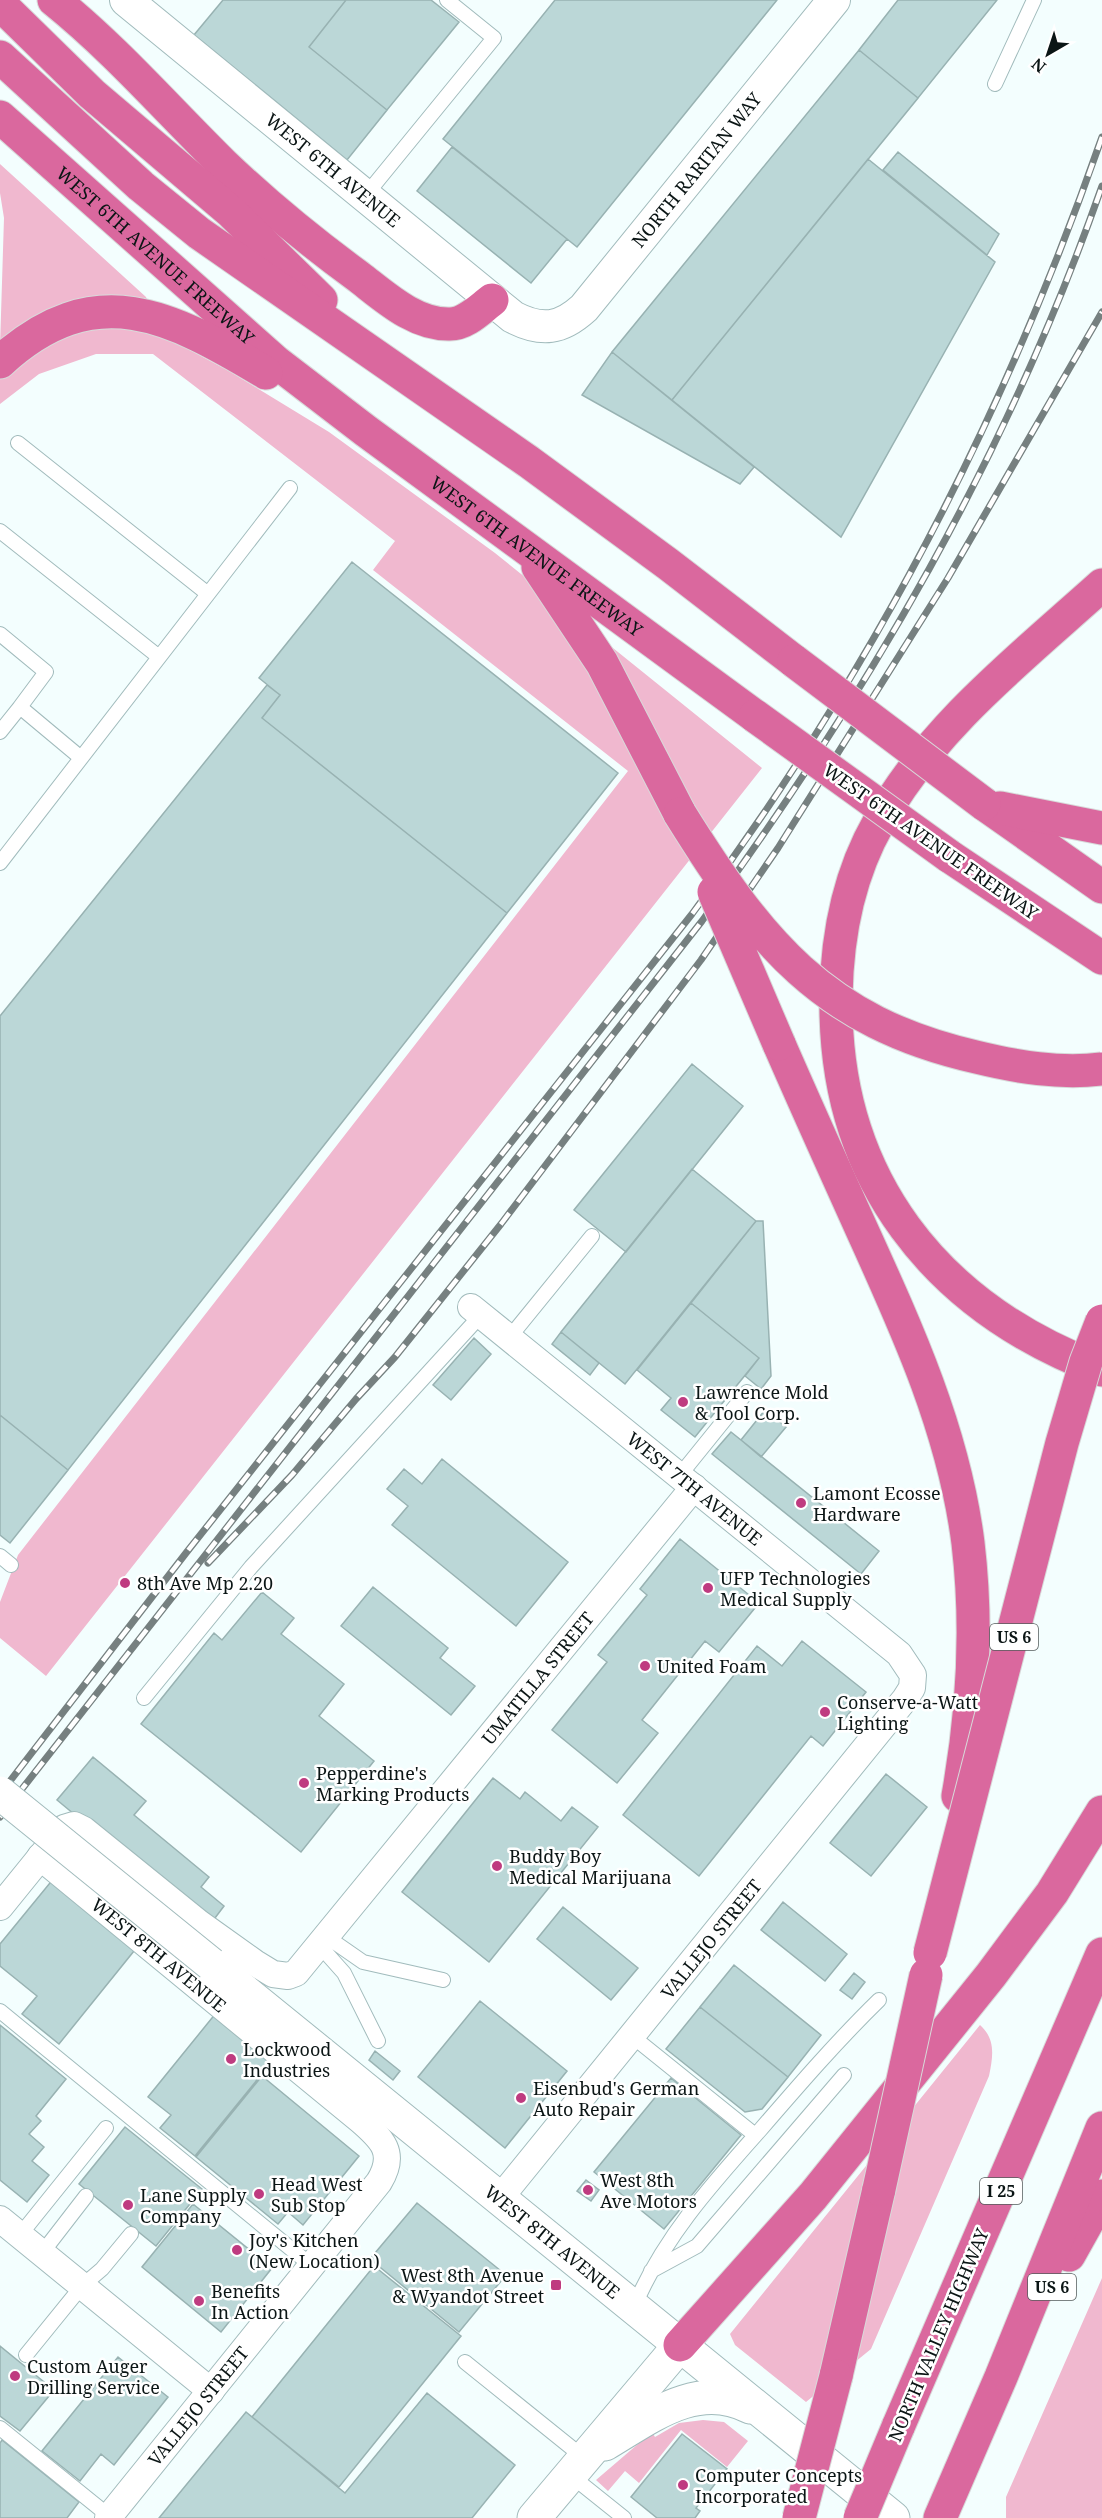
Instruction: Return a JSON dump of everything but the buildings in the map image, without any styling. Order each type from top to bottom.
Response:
[{"type":"highway","points":[[54,0],[148,86],[221,162],[283,219],[395,305],[424,320],[451,324],[471,316],[492,300]]},
{"type":"highway","points":[[0,4],[92,94],[231,212],[303,284],[398,369]]},
{"type":"highway","points":[[0,57],[141,186],[199,233],[398,369],[668,564],[984,804],[1102,887]]},
{"type":"highway","name":"WEST 6TH AVENUE FREEWAY","points":[[0,117],[276,362],[366,431],[949,856],[1102,958]]},
{"type":"highway","points":[[0,362],[40,332],[66,320],[98,313],[139,314],[170,321],[207,338],[366,431]]},
{"type":"highway","points":[[526,548],[587,638],[680,814],[916,1351],[941,1421],[957,1483],[968,1542],[972,1587],[973,1685],[963,1773],[930,1953]]},
{"type":"highway","points":[[1102,585],[968,709],[928,752],[892,800],[868,845],[845,907],[839,944],[836,1020],[843,1083],[851,1119],[871,1173],[899,1223],[934,1264],[994,1315],[1066,1356],[1102,1370]]},
{"type":"highway","points":[[984,804],[1102,828]]},
{"type":"highway","points":[[680,814],[722,882],[767,939],[814,983],[860,1013],[909,1037],[955,1052],[1023,1067],[1071,1071],[1102,1069]]},
{"type":"highway","name":"US 6","points":[[799,2518],[860,2273],[930,1953],[1065,1432],[1086,1362],[1102,1321]]},
{"type":"highway","points":[[680,2345],[813,2196],[991,1975],[1052,1893],[1102,1812]]},
{"type":"highway","name":"NORTH VALLEY HIGHWAY","points":[[860,2518],[1102,1954]]},
{"type":"highway","points":[[940,2518],[1001,2377],[1102,2128]]},
{"type":"highway","name":"US 6","points":[[1001,2377],[1102,2196]]},
{"type":"main road","name":"WEST 8TH AVENUE","points":[[0,1793],[893,2518]]},
{"type":"main road","points":[[534,2518],[680,2345]]},
{"type":"main road","points":[[576,2466],[650,2416],[689,2400],[705,2396],[722,2397],[740,2402],[768,2416]]},
{"type":"street","name":"NORTH RARITAN WAY","points":[[549,328],[574,317],[584,308],[834,0]]},
{"type":"street","name":"WEST 6TH AVENUE","points":[[146,6],[365,196],[492,300],[526,324],[549,328]]},
{"type":"street","name":"WEST 7TH AVENUE","points":[[476,1311],[899,1654],[913,1675]]},
{"type":"street","name":"UMATILLA STREET","points":[[40,1857],[64,1828],[74,1825],[84,1830],[199,1923],[255,1963],[273,1974],[288,1976],[302,1968],[687,1481]]},
{"type":"street","name":"VALLEJO STREET","points":[[500,2198],[905,1699],[912,1688],[913,1675]]},
{"type":"street","points":[[0,1907],[40,1857]]},
{"type":"street","name":"WEST 8TH AVENUE","points":[[40,1857],[360,2120],[377,2135],[386,2149]]},
{"type":"street","name":"VALLEJO STREET","points":[[109,2517],[379,2182],[387,2170],[386,2149]]},
{"type":"street","points":[[0,2219],[211,2391]]},
{"type":"lane","points":[[365,196],[494,38],[447,0]]},
{"type":"lane","points":[[995,84],[1034,0]]},
{"type":"lane","points":[[18,443],[208,594]]},
{"type":"lane","points":[[0,863],[290,488]]},
{"type":"lane","points":[[0,531],[159,657]]},
{"type":"lane","points":[[0,634],[46,672],[0,732]]},
{"type":"lane","points":[[20,707],[81,758]]},
{"type":"lane","points":[[509,1338],[592,1236]]},
{"type":"lane","points":[[144,1698],[251,1567],[476,1311]]},
{"type":"lane","points":[[687,1481],[747,1392]]},
{"type":"lane","points":[[323,1941],[363,1962],[443,1980]]},
{"type":"lane","points":[[323,1941],[344,1973],[378,2041]]},
{"type":"lane","points":[[634,2307],[667,2244],[704,2193],[838,2040],[879,2000]]},
{"type":"lane","points":[[0,2011],[312,2266]]},
{"type":"lane","points":[[632,2036],[755,2135]]},
{"type":"lane","points":[[651,2271],[697,2246],[844,2075]]},
{"type":"lane","points":[[20,2235],[106,2128]]},
{"type":"lane","points":[[42,2253],[86,2196]]},
{"type":"lane","points":[[26,2355],[82,2286],[102,2269],[131,2234]]},
{"type":"lane","points":[[465,2362],[576,2466],[624,2518]]},
{"type":"lane","points":[[0,2428],[109,2517]]},
{"type":"shaded area","points":[[0,164],[146,297],[149,305],[0,347],[4,218],[0,193]]},
{"type":"shaded area","points":[[112,326],[156,332],[229,371],[329,432],[495,553],[762,768],[46,1676],[0,1638],[0,1602],[18,1555],[628,771],[373,570],[395,541],[153,354],[96,354],[39,374],[0,404],[0,377],[65,333]]},
{"type":"shaded area","points":[[980,2025],[991,2042],[989,2076],[871,2349],[806,2402],[735,2345],[730,2334]]},
{"type":"shaded area","points":[[1102,2278],[1102,2518],[1006,2518],[1006,2497]]},
{"type":"shaded area","points":[[703,2420],[724,2422],[748,2441],[727,2467],[681,2430],[639,2483],[625,2471],[608,2491],[596,2480],[652,2432],[655,2437],[679,2423]]},
{"type":"railway","points":[[0,1794],[186,1553],[692,914],[757,824],[817,732],[874,638],[927,542],[976,444],[1022,343],[1064,241],[1102,137]]},
{"type":"railway","points":[[0,1817],[702,921],[764,834],[822,747],[877,658],[978,477],[1023,383],[1064,286],[1102,186]]},
{"type":"railway","points":[[208,1563],[292,1475],[395,1357],[501,1224],[701,960],[778,848],[948,578],[1102,312]]},
{"type":"place","name":"Lawrence Mold & Tool Corp.","points":[[683,1402]]},
{"type":"place","name":"Lamont Ecosse Hardware","points":[[801,1503]]},
{"type":"place","name":"8th Ave Mp 2.20","points":[[125,1583]]},
{"type":"place","name":"UFP Technologies Medical Supply","points":[[708,1588]]},
{"type":"place","name":"United Foam","points":[[645,1666]]},
{"type":"place","name":"Conserve-a-Watt Lighting","points":[[825,1712]]},
{"type":"place","name":"Pepperdine's Marking Products","points":[[304,1783]]},
{"type":"place","name":"Buddy Boy Medical Marijuana","points":[[497,1866]]},
{"type":"place","name":"Lockwood Industries","points":[[231,2059]]},
{"type":"place","name":"Eisenbud's German Auto Repair","points":[[521,2098]]},
{"type":"place","name":"West 8th Ave Motors","points":[[588,2190]]},
{"type":"place","name":"Head West Sub Stop","points":[[259,2194]]},
{"type":"place","name":"Lane Supply Company","points":[[128,2205]]},
{"type":"place","name":"Joy's Kitchen (New Location)","points":[[237,2250]]},
{"type":"place","name":"West 8th Avenue & Wyandot Street","points":[[556,2285]]},
{"type":"place","name":"Benefits In Action","points":[[199,2301]]},
{"type":"place","name":"Custom Auger Drilling Service","points":[[15,2376]]},
{"type":"place","name":"Computer Concepts Incorporated","points":[[683,2485]]}]
